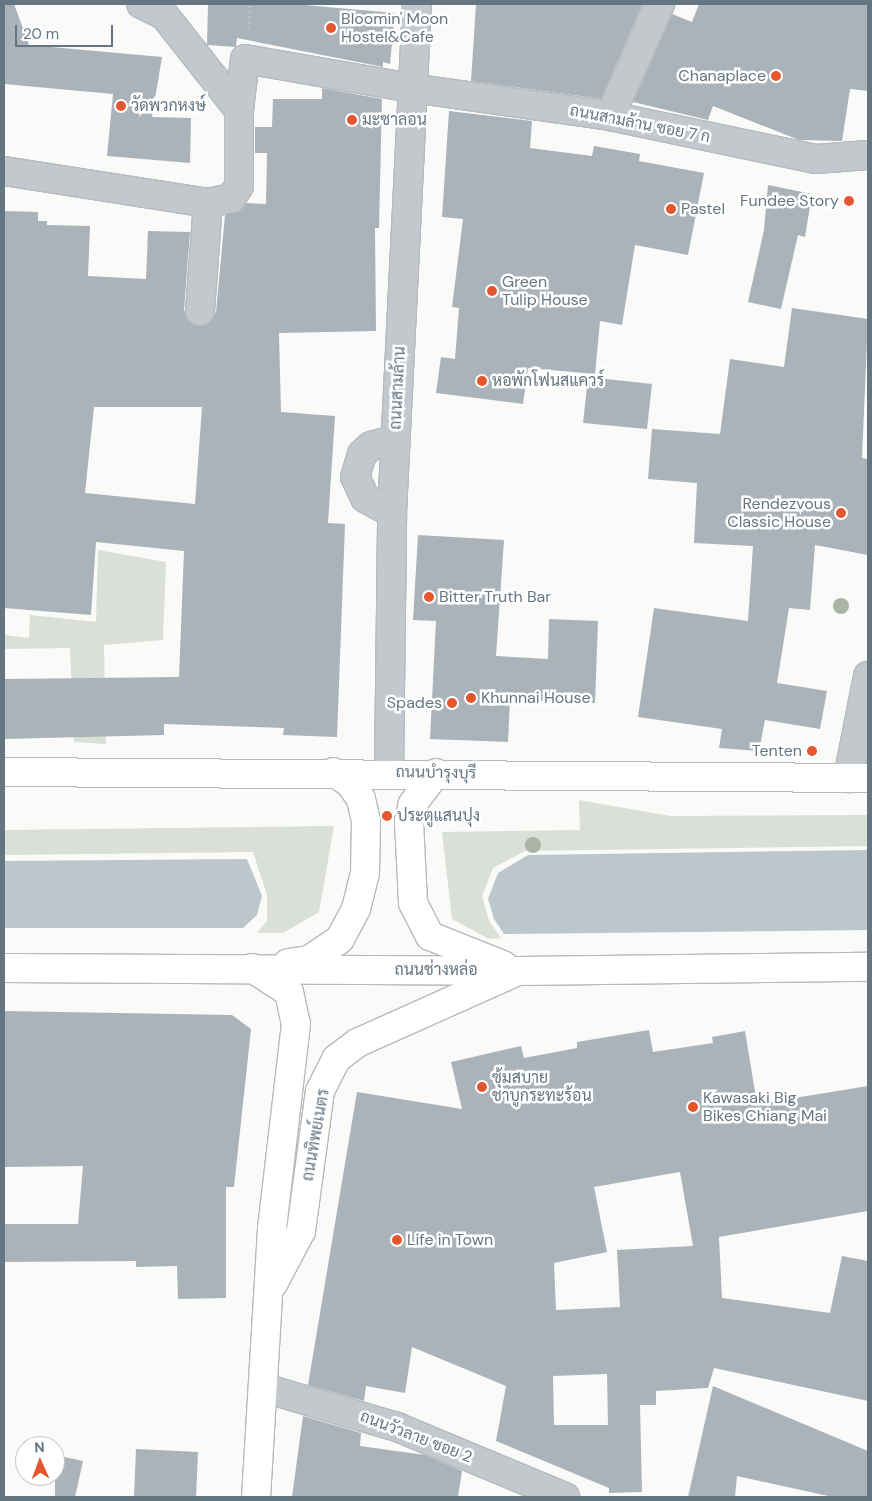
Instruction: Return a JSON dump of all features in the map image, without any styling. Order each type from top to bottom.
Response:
[{"type":"main road","name":"ถนนบำรุงบุรี","points":[[4,772],[389,772],[858,778]]},
{"type":"main road","points":[[252,968],[309,960],[340,939],[356,909],[365,874],[366,821],[355,791],[333,772]]},
{"type":"main road","points":[[436,773],[413,804],[409,821],[413,903],[430,936],[519,971]]},
{"type":"main road","name":"ถนนช่างหล่อ","points":[[4,968],[519,971],[868,967]]},
{"type":"main road","name":"ถนนทิพย์เนตร","points":[[252,968],[289,992],[296,1024],[272,1229],[270,1290],[256,1497]]},
{"type":"main road","name":"ถนนทิพย์เนตร","points":[[270,1290],[301,1231],[320,1091],[336,1059],[357,1043],[519,971]]},
{"type":"street","points":[[4,171],[208,203],[231,198],[239,186],[239,110],[164,15],[141,4]]},
{"type":"street","name":"ถนนสามล้าน","points":[[389,772],[392,513],[411,88],[417,4]]},
{"type":"street","points":[[610,116],[660,4]]},
{"type":"street","name":"ถนนสามล้าน ซอย 7 ก","points":[[239,110],[245,59],[411,88],[610,116],[816,159],[868,156]]},
{"type":"street","points":[[200,311],[208,203]]},
{"type":"street","points":[[392,513],[365,498],[355,477],[362,454],[372,446],[396,439]]},
{"type":"street","points":[[858,778],[868,676]]},
{"type":"street","name":"ถนนวัวลาย ซอย 2","points":[[264,1388],[398,1427],[565,1497]]},
{"type":"shaded area","points":[[98,550],[166,562],[163,640],[104,645],[106,744],[74,742],[70,648],[4,649],[4,635],[29,638],[30,615],[96,622]]},
{"type":"shaded area","points":[[579,800],[670,816],[868,815],[868,846],[525,851],[493,868],[482,896],[489,921],[501,938],[489,939],[452,919],[442,832],[580,830]]},
{"type":"shaded area","points":[[334,826],[319,912],[283,933],[257,933],[267,921],[267,895],[253,852],[4,855],[4,830]]},
{"type":"shaded area","points":[[868,850],[868,930],[504,934],[494,919],[488,899],[498,873],[528,855]]},
{"type":"shaded area","points":[[247,859],[262,896],[257,915],[243,928],[4,928],[4,861]]},
{"type":"building","points":[[4,4],[14,4],[29,45],[162,57],[152,117],[191,118],[190,163],[107,156],[113,94],[4,84]]},
{"type":"building","name":"Bloomin' Moon Hostel&Cafe","points":[[208,4],[293,4],[395,13],[390,64],[383,62],[383,67],[237,38],[236,47],[207,45]]},
{"type":"building","points":[[476,4],[643,4],[601,99],[471,81]]},
{"type":"building","points":[[699,4],[868,4],[868,91],[850,89],[842,141],[799,140],[713,106],[708,120],[633,102],[672,14],[692,22]]},
{"type":"building","points":[[322,88],[382,99],[379,228],[375,228],[376,331],[279,333],[281,412],[335,416],[328,523],[345,524],[337,737],[283,735],[284,728],[164,724],[164,735],[4,739],[4,679],[179,677],[184,551],[96,542],[91,615],[4,608],[4,211],[38,212],[38,221],[47,221],[47,225],[90,226],[88,276],[146,279],[148,231],[190,232],[184,310],[192,324],[206,325],[216,312],[225,215],[246,203],[266,204],[267,153],[255,153],[255,127],[272,127],[273,99],[322,99]],"holes":[[[94,407],[202,407],[195,504],[85,493]]]},
{"type":"building","points":[[449,111],[532,121],[530,148],[592,156],[594,146],[640,154],[639,161],[704,173],[688,255],[635,245],[622,325],[600,321],[595,374],[528,368],[523,404],[436,393],[441,357],[455,359],[459,308],[452,307],[463,219],[442,217]]},
{"type":"building","points":[[768,185],[812,194],[805,237],[798,235],[781,309],[748,302],[764,230]]},
{"type":"building","points":[[792,308],[868,319],[862,458],[868,459],[868,555],[815,545],[810,610],[789,608],[777,683],[827,691],[820,729],[765,720],[759,751],[719,748],[722,729],[638,717],[654,608],[748,621],[753,546],[694,543],[697,483],[648,479],[652,429],[720,434],[730,359],[784,367]]},
{"type":"building","points":[[588,377],[652,384],[647,429],[583,423]]},
{"type":"building","points":[[418,535],[504,540],[496,656],[548,659],[549,619],[598,621],[595,703],[510,700],[508,742],[430,739],[436,621],[413,620]]},
{"type":"building","points":[[4,1011],[232,1015],[251,1029],[234,1187],[226,1187],[226,1298],[178,1299],[177,1266],[136,1267],[136,1261],[4,1262],[4,1224],[78,1224],[83,1166],[4,1167]]},
{"type":"building","points":[[649,1030],[653,1052],[713,1043],[712,1037],[745,1031],[757,1104],[868,1086],[868,1211],[719,1237],[722,1298],[830,1313],[842,1256],[868,1261],[868,1401],[714,1368],[708,1388],[656,1391],[656,1405],[640,1405],[642,1492],[609,1493],[609,1488],[496,1441],[506,1386],[412,1347],[405,1393],[366,1386],[364,1401],[308,1385],[357,1092],[462,1109],[451,1062],[521,1046],[524,1058],[577,1048],[577,1042]],"holes":[[[680,1172],[693,1246],[617,1250],[620,1307],[556,1310],[554,1263],[607,1252],[594,1187]],[[607,1374],[608,1425],[554,1425],[553,1376]]]},
{"type":"building","points":[[713,1386],[868,1451],[868,1497],[833,1497],[737,1476],[735,1497],[688,1497]]},
{"type":"building","points":[[303,1416],[361,1433],[360,1446],[425,1455],[462,1471],[458,1497],[292,1497]]},
{"type":"building","points":[[136,1449],[198,1452],[196,1497],[134,1497]]},
{"type":"building","points":[[65,1457],[83,1461],[75,1497],[55,1497],[55,1486],[65,1486]]},
{"type":"place","name":"Bloomin' Moon Hostel&Cafe","points":[[331,28]]},
{"type":"place","name":"Chanaplace","points":[[776,76]]},
{"type":"place","name":"วัดพวกหงษ์","points":[[121,106]]},
{"type":"place","name":"มะซาลอน","points":[[352,120]]},
{"type":"place","name":"Fundee Story","points":[[849,201]]},
{"type":"place","name":"Pastel","points":[[671,209]]},
{"type":"place","name":"Green Tulip House","points":[[492,291]]},
{"type":"place","name":"หอพักโฟนสแควร์","points":[[482,381]]},
{"type":"place","name":"Rendezvous Classic House","points":[[841,513]]},
{"type":"place","name":"Bitter Truth Bar","points":[[429,597]]},
{"type":"place","name":"Khunnai House","points":[[471,698]]},
{"type":"place","name":"Spades","points":[[452,703]]},
{"type":"place","name":"Tenten","points":[[812,751]]},
{"type":"place","name":"ประตูแสนปุง","points":[[387,816]]},
{"type":"place","name":"ซุ้มสบาย ชาบูกระทะร้อน","points":[[482,1087]]},
{"type":"place","name":"Kawasaki Big Bikes Chiang Mai","points":[[693,1107]]},
{"type":"place","name":"Life in Town","points":[[397,1240]]}]
